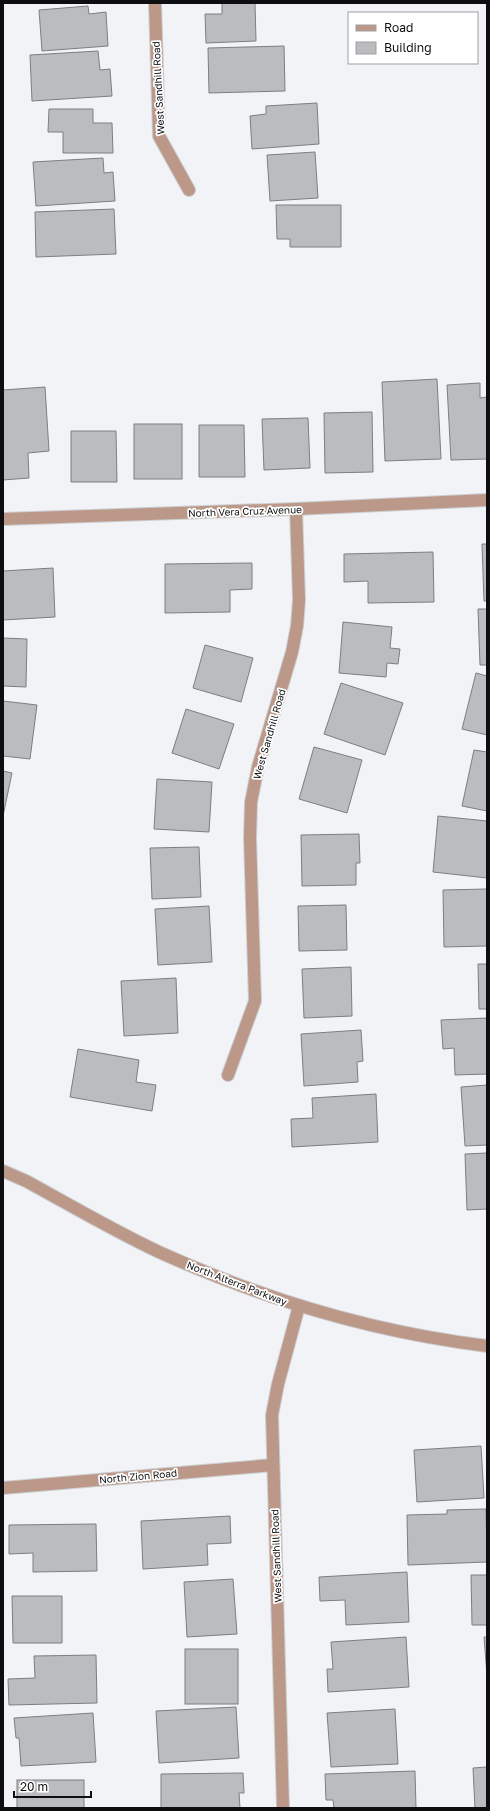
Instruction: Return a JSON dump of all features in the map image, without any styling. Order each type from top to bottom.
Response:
[{"type":"street","name":"West Sandhill Road","points":[[155,3],[158,136],[188,190]]},
{"type":"street","name":"North Vera Cruz Avenue","points":[[3,519],[296,509],[487,500]]},
{"type":"street","name":"West Sandhill Road","points":[[228,1075],[255,1001],[250,838],[251,802],[258,767],[292,652],[297,626],[299,600],[296,509]]},
{"type":"street","name":"North Alterra Parkway","points":[[3,1171],[26,1181],[159,1252],[208,1273],[299,1306],[370,1327],[445,1341],[487,1346]]},
{"type":"street","name":"West Sandhill Road","points":[[283,1808],[272,1415],[278,1384],[299,1306]]},
{"type":"street","name":"North Zion Road","points":[[3,1488],[273,1465]]},
{"type":"building","points":[[222,3],[255,3],[256,41],[206,43],[205,14],[222,14]]},
{"type":"building","points":[[88,6],[89,14],[106,12],[108,46],[42,51],[39,10]]},
{"type":"building","points":[[284,46],[285,91],[209,93],[208,48]]},
{"type":"building","points":[[98,51],[100,70],[110,69],[112,96],[32,101],[30,55]]},
{"type":"building","points":[[317,103],[319,144],[252,149],[250,116],[266,114],[266,106]]},
{"type":"building","points":[[49,109],[93,109],[93,123],[112,123],[113,153],[63,153],[63,132],[48,132]]},
{"type":"building","points":[[315,152],[318,198],[270,201],[267,155]]},
{"type":"building","points":[[103,158],[104,173],[113,172],[115,201],[36,206],[33,162]]},
{"type":"building","points":[[276,205],[341,205],[341,247],[290,247],[290,239],[277,239]]},
{"type":"building","points":[[114,209],[116,254],[36,257],[35,212]]},
{"type":"building","points":[[437,379],[441,459],[385,461],[382,382]]},
{"type":"building","points":[[480,383],[480,398],[487,397],[487,459],[451,460],[447,385]]},
{"type":"building","points":[[45,387],[49,451],[28,453],[29,478],[3,480],[3,390]]},
{"type":"building","points":[[372,412],[373,472],[325,473],[324,413]]},
{"type":"building","points":[[308,418],[310,468],[264,470],[262,419]]},
{"type":"building","points":[[134,424],[182,424],[182,479],[134,479]]},
{"type":"building","points":[[199,425],[244,425],[245,477],[199,477]]},
{"type":"building","points":[[71,431],[116,431],[117,482],[71,482]]},
{"type":"building","points":[[482,544],[487,544],[487,601],[484,601]]},
{"type":"building","points":[[433,552],[434,602],[368,603],[368,581],[344,582],[344,554]]},
{"type":"building","points":[[252,563],[252,589],[230,590],[230,612],[165,613],[165,564]]},
{"type":"building","points":[[53,568],[55,617],[3,620],[3,571]]},
{"type":"building","points":[[478,609],[487,609],[487,665],[480,665]]},
{"type":"building","points":[[343,622],[392,627],[390,648],[400,649],[398,664],[387,663],[386,677],[339,673]]},
{"type":"building","points":[[3,638],[27,639],[26,687],[3,686]]},
{"type":"building","points":[[205,645],[253,658],[241,702],[193,688]]},
{"type":"building","points":[[476,673],[487,676],[487,735],[462,729]]},
{"type":"building","points":[[341,683],[403,703],[385,755],[324,734]]},
{"type":"building","points":[[3,701],[37,705],[30,759],[3,756]]},
{"type":"building","points":[[186,709],[234,724],[219,769],[172,753]]},
{"type":"building","points":[[314,747],[362,760],[347,813],[299,799]]},
{"type":"building","points":[[474,750],[487,752],[487,811],[462,806]]},
{"type":"building","points":[[3,771],[12,773],[3,816]]},
{"type":"building","points":[[157,779],[212,782],[209,832],[154,829]]},
{"type":"building","points":[[438,816],[487,821],[487,878],[433,872]]},
{"type":"building","points":[[359,834],[360,863],[356,863],[356,885],[302,886],[301,835]]},
{"type":"building","points":[[199,847],[201,897],[152,899],[150,848]]},
{"type":"building","points":[[487,889],[487,946],[444,947],[443,890]]},
{"type":"building","points":[[346,905],[347,950],[299,951],[298,906]]},
{"type":"building","points":[[209,906],[212,962],[158,965],[155,909]]},
{"type":"building","points":[[478,964],[487,964],[487,1009],[479,1009]]},
{"type":"building","points":[[351,967],[352,1016],[304,1018],[302,969]]},
{"type":"building","points":[[176,978],[178,1033],[124,1036],[121,981]]},
{"type":"building","points":[[487,1018],[487,1074],[455,1075],[454,1048],[443,1049],[441,1020]]},
{"type":"building","points":[[361,1030],[363,1061],[357,1062],[358,1082],[304,1086],[301,1034]]},
{"type":"building","points":[[78,1049],[139,1060],[136,1082],[156,1085],[152,1111],[70,1097]]},
{"type":"building","points":[[487,1085],[487,1145],[465,1146],[461,1087]]},
{"type":"building","points":[[376,1094],[378,1142],[292,1147],[291,1119],[313,1118],[312,1098]]},
{"type":"building","points":[[487,1153],[487,1209],[467,1210],[465,1154]]},
{"type":"building","points":[[481,1446],[484,1498],[417,1502],[414,1450]]},
{"type":"building","points":[[486,1509],[487,1562],[408,1565],[407,1515],[447,1514],[447,1510]]},
{"type":"building","points":[[230,1516],[231,1543],[207,1544],[208,1565],[143,1569],[141,1521]]},
{"type":"building","points":[[96,1524],[97,1571],[33,1572],[33,1553],[9,1554],[9,1525]]},
{"type":"building","points":[[407,1572],[409,1622],[346,1625],[345,1600],[320,1601],[319,1577]]},
{"type":"building","points":[[471,1575],[487,1575],[487,1625],[472,1625]]},
{"type":"building","points":[[233,1579],[237,1634],[187,1637],[184,1582]]},
{"type":"building","points":[[12,1596],[62,1596],[62,1643],[13,1643]]},
{"type":"building","points":[[406,1637],[409,1687],[328,1692],[327,1669],[333,1669],[331,1642]]},
{"type":"building","points":[[484,1637],[487,1637],[487,1675]]},
{"type":"building","points":[[185,1649],[238,1649],[238,1704],[185,1704]]},
{"type":"building","points":[[96,1655],[97,1703],[9,1705],[8,1679],[35,1678],[34,1656]]},
{"type":"building","points":[[236,1707],[239,1758],[159,1763],[156,1711]]},
{"type":"building","points":[[395,1709],[398,1764],[331,1767],[327,1713]]},
{"type":"building","points":[[93,1713],[96,1762],[21,1766],[19,1738],[16,1738],[14,1718]]},
{"type":"building","points":[[487,1767],[487,1808],[475,1808],[473,1768]]},
{"type":"building","points":[[415,1771],[416,1808],[334,1808],[333,1800],[326,1800],[325,1774]]},
{"type":"building","points":[[243,1773],[244,1793],[239,1793],[240,1808],[161,1808],[161,1774]]},
{"type":"building","points":[[17,1780],[84,1780],[84,1808],[17,1808]]}]
